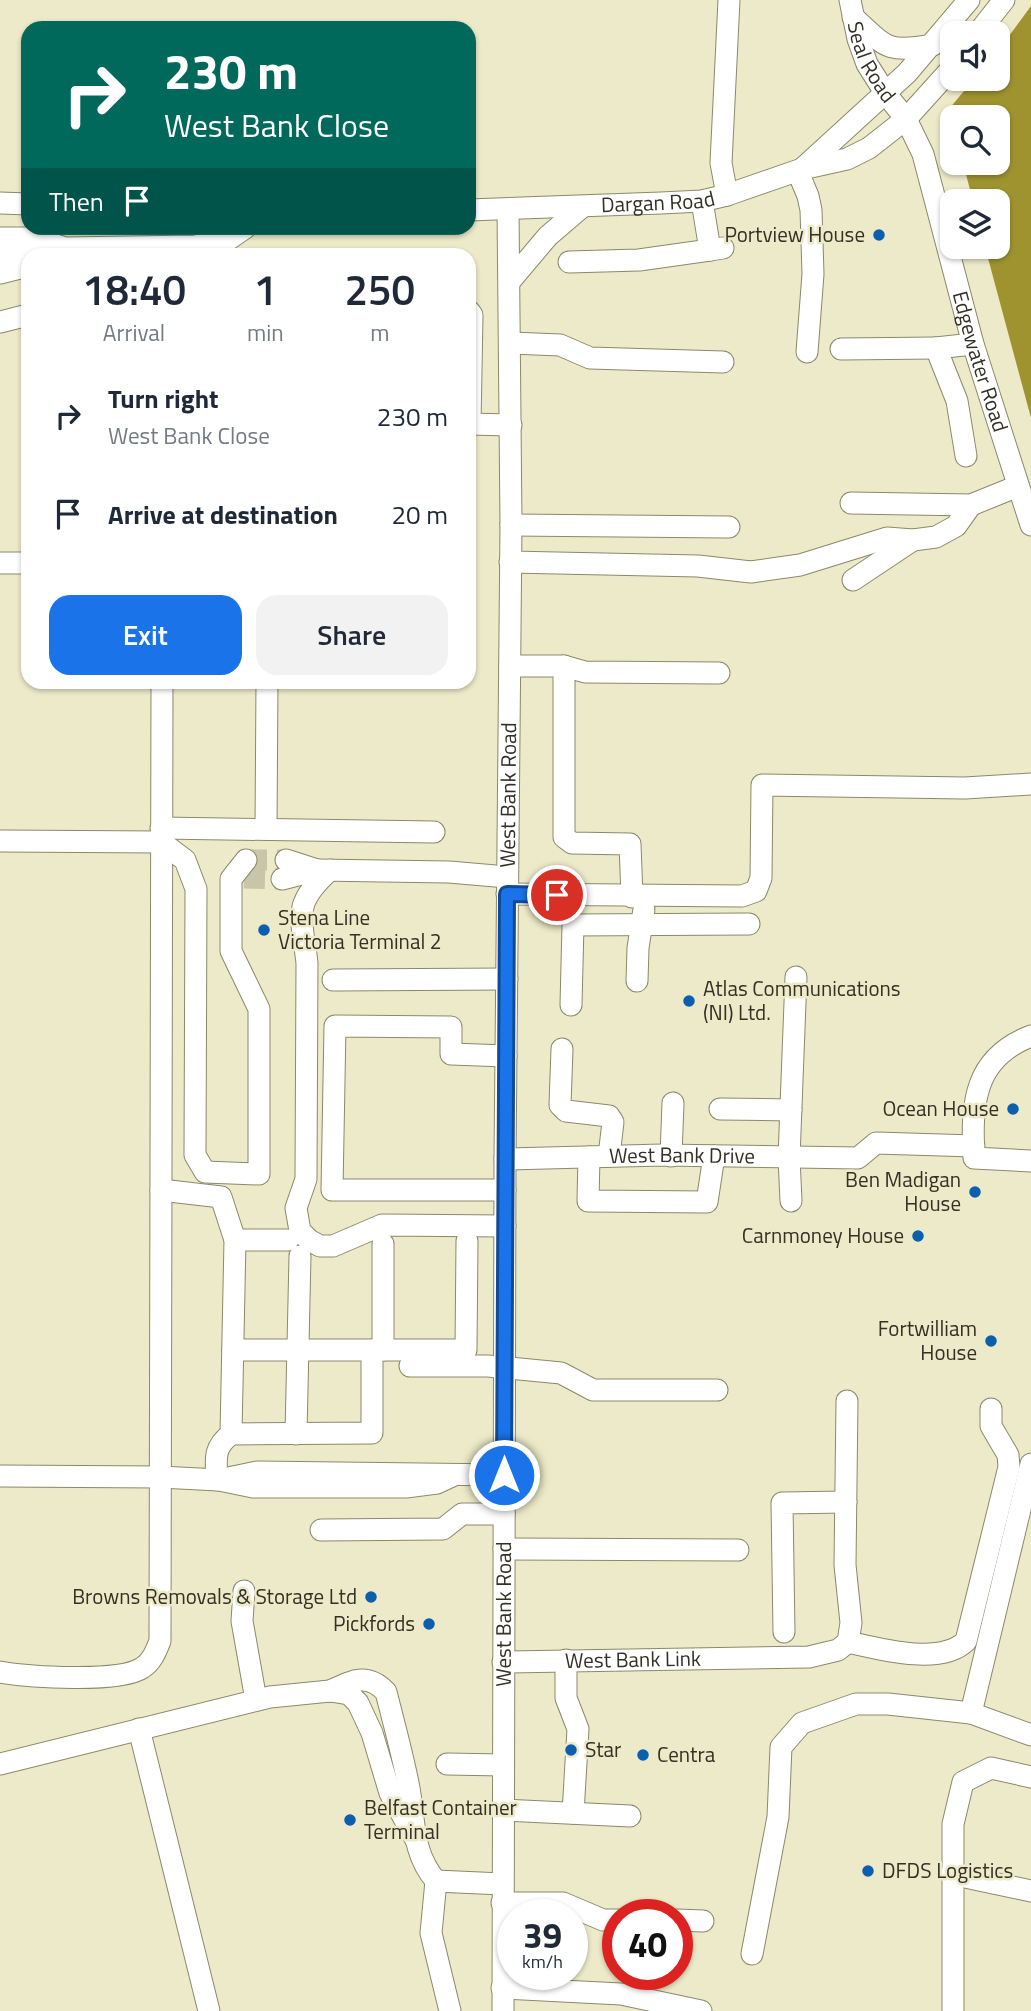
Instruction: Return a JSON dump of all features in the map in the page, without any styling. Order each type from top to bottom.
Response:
[{"type":"street","points":[[727,195],[721,163],[729,0]]},
{"type":"street","name":"Dargan Road","points":[[800,170],[886,94],[933,45],[970,0]]},
{"type":"street","points":[[987,21],[1004,0]]},
{"type":"street","points":[[852,8],[883,44],[902,50],[933,45]]},
{"type":"street","name":"Seal Road","points":[[852,8],[858,39],[867,64],[906,119]]},
{"type":"street","name":"Dargan Road","points":[[476,210],[702,201],[727,195],[800,170],[847,159],[884,138],[906,119],[940,81]]},
{"type":"street","name":"Edgewater Road","points":[[906,119],[923,154],[973,344],[1031,524]]},
{"type":"street","points":[[800,170],[811,210],[813,274],[807,352]]},
{"type":"street","points":[[569,261],[639,260],[716,249],[702,201]]},
{"type":"street","points":[[0,203],[21,204]]},
{"type":"street","points":[[510,281],[548,236],[582,207]]},
{"type":"street","name":"West Bank Road","points":[[502,1899],[511,525],[508,210]]},
{"type":"street","points":[[150,248],[195,246],[229,239],[234,235]]},
{"type":"street","points":[[0,238],[34,238],[53,248]]},
{"type":"street","points":[[0,252],[21,253]]},
{"type":"street","points":[[0,272],[21,268]]},
{"type":"street","points":[[0,322],[21,317]]},
{"type":"street","points":[[511,344],[560,345],[590,358],[723,362]]},
{"type":"street","points":[[841,349],[936,348],[973,344]]},
{"type":"street","points":[[936,348],[957,401],[966,456]]},
{"type":"street","points":[[476,424],[511,425]]},
{"type":"street","points":[[851,503],[971,505],[1018,486]]},
{"type":"street","points":[[510,562],[698,566],[751,572],[800,565],[887,538],[913,540],[936,537],[956,526],[971,505]]},
{"type":"street","points":[[511,525],[729,527]]},
{"type":"street","points":[[853,580],[913,540]]},
{"type":"street","points":[[0,563],[21,563]]},
{"type":"street","points":[[510,666],[564,666],[585,672],[719,673]]},
{"type":"street","points":[[564,666],[564,837],[572,843],[630,844],[644,923],[638,948],[637,981]]},
{"type":"street","points":[[0,1672],[21,1675],[122,1676],[143,1668],[153,1656],[162,1630],[162,689]]},
{"type":"street","points":[[266,829],[267,689]]},
{"type":"street","points":[[284,869],[449,872],[507,886],[638,897],[742,896],[756,891],[761,878],[762,785],[965,788],[1031,784]]},
{"type":"street","points":[[0,841],[266,829],[434,832]]},
{"type":"street","points":[[161,835],[185,860],[196,889],[195,1155],[205,1172],[259,1174],[259,1009],[231,951],[240,872]]},
{"type":"street","points":[[323,870],[311,887],[302,909],[302,934],[307,963],[306,1179],[296,1208],[300,1231],[320,1246],[333,1246],[382,1225],[505,1226]]},
{"type":"street","points":[[572,1005],[573,925],[750,925]]},
{"type":"street","points":[[791,1201],[789,1158],[796,977]]},
{"type":"street","points":[[333,980],[507,979]]},
{"type":"street","points":[[505,1190],[332,1190],[335,1026],[451,1027],[451,1054],[506,1056]]},
{"type":"street","points":[[1031,1036],[1000,1043],[978,1085],[974,1106],[974,1158],[1031,1161]]},
{"type":"street","points":[[562,1049],[560,1105],[566,1111],[609,1116],[613,1122],[599,1157],[588,1201],[707,1202],[714,1156]]},
{"type":"street","points":[[671,1156],[673,1103]]},
{"type":"street","points":[[720,1108],[791,1111]]},
{"type":"street","name":"West Bank Drive","points":[[505,1159],[671,1156],[858,1158],[876,1143],[974,1146]]},
{"type":"street","points":[[161,1189],[221,1197],[235,1240],[231,1434]]},
{"type":"street","points":[[235,1240],[294,1248],[298,1350],[296,1434]]},
{"type":"street","points":[[233,1350],[466,1350],[467,1241]]},
{"type":"street","points":[[218,1480],[216,1453],[221,1441],[231,1434],[372,1433],[383,1244]]},
{"type":"street","points":[[410,1366],[488,1366],[561,1373],[593,1390],[717,1390]]},
{"type":"street","points":[[847,1401],[845,1565],[851,1623],[848,1642],[897,1653],[936,1653],[959,1648],[966,1641],[1009,1467],[1008,1455],[991,1426],[991,1409]]},
{"type":"street","points":[[971,1713],[1031,1464]]},
{"type":"street","points":[[0,1476],[218,1480],[257,1472],[436,1472],[452,1476],[504,1475]]},
{"type":"street","points":[[784,1632],[782,1503],[846,1503]]},
{"type":"street","points":[[321,1530],[443,1529],[463,1514],[504,1514]]},
{"type":"street","points":[[504,1549],[738,1550]]},
{"type":"street","points":[[244,1591],[242,1621],[256,1700]]},
{"type":"street","name":"West Bank Link","points":[[503,1661],[809,1657],[838,1650],[848,1642]]},
{"type":"street","points":[[566,1660],[566,1698],[578,1729],[573,1813]]},
{"type":"street","points":[[330,1691],[358,1679],[377,1682],[386,1692],[409,1787],[415,1840]]},
{"type":"street","points":[[0,1764],[270,1696],[330,1691],[349,1694],[358,1703],[372,1732],[390,1793],[415,1840],[424,1867],[436,1881],[563,1903],[602,1920]]},
{"type":"street","points":[[751,1954],[778,1817],[781,1747],[802,1723],[856,1704],[888,1704],[971,1713],[1031,1735]]},
{"type":"street","points":[[139,1729],[209,2011]]},
{"type":"street","points":[[447,1764],[503,1765]]},
{"type":"street","points":[[953,2011],[953,1824],[963,1782],[991,1768],[1031,1777]]},
{"type":"street","points":[[504,1810],[630,1816]]},
{"type":"street","points":[[951,1874],[1031,1891]]},
{"type":"street","points":[[436,1881],[431,1933],[450,2011]]},
{"type":"street","points":[[693,1920],[703,1920]]},
{"type":"street","name":"West Bank Road","points":[[502,1990],[503,2011]]},
{"type":"street","points":[[526,1990],[621,1994],[701,2011]]},
{"type":"shaded area","points":[[1031,6],[1031,418],[988,259],[1010,259],[1010,189],[970,189],[966,175],[1010,175],[1010,105],[952,105],[964,91],[1010,91],[1010,35]]},
{"type":"tunnel","points":[[246,860],[286,860]]},
{"type":"tunnel","points":[[244,878],[282,879]]},
{"type":"place","name":"Portview House","points":[[879,235]]},
{"type":"place","name":"Stena Line Victoria Terminal 2","points":[[264,930]]},
{"type":"place","name":"Atlas Communications (NI) Ltd.","points":[[689,1001]]},
{"type":"place","name":"Ocean House","points":[[1013,1109]]},
{"type":"place","name":"Ben Madigan House","points":[[975,1192]]},
{"type":"place","name":"Carnmoney House","points":[[918,1236]]},
{"type":"place","name":"Fortwilliam House","points":[[991,1341]]},
{"type":"place","name":"Browns Removals & Storage Ltd","points":[[371,1597]]},
{"type":"place","name":"Pickfords","points":[[429,1624]]},
{"type":"place","name":"Star","points":[[571,1750]]},
{"type":"place","name":"Centra","points":[[643,1755]]},
{"type":"place","name":"Belfast Container Terminal","points":[[350,1820]]},
{"type":"place","name":"DFDS Logistics","points":[[868,1871]]},
{"type":"route","points":[[504,1475],[507,894],[557,895]]}]
